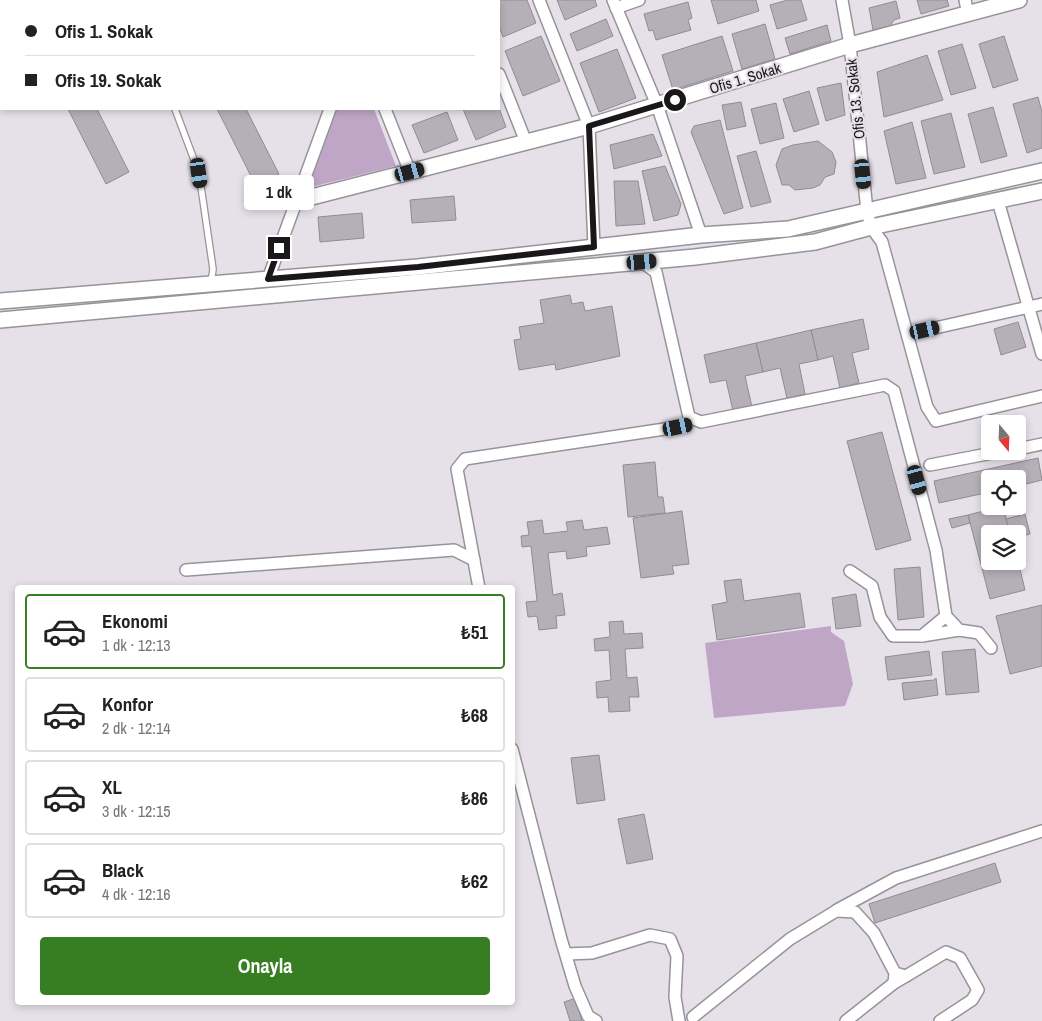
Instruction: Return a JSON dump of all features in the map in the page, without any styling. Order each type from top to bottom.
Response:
[{"type":"main road","name":"Ofis 1. Sokak","points":[[296,201],[589,126],[966,7],[1019,0]]},
{"type":"main road","points":[[0,301],[418,267],[702,235],[788,228],[1042,171]]},
{"type":"main road","points":[[0,320],[642,262],[815,242],[871,227],[1042,191]]},
{"type":"street","points":[[539,0],[589,126],[594,247]]},
{"type":"street","points":[[639,0],[615,4],[657,105],[702,235]]},
{"type":"street","name":"Ofis 13. Sokak","points":[[842,0],[850,45],[867,211],[871,227],[882,242],[927,407],[936,421],[1042,396]]},
{"type":"street","points":[[500,77],[526,142]]},
{"type":"street","points":[[268,279],[330,110]]},
{"type":"street","points":[[385,110],[410,172]]},
{"type":"street","points":[[998,201],[1042,354]]},
{"type":"street","points":[[642,262],[656,272],[689,417]]},
{"type":"street","points":[[908,334],[1042,304]]},
{"type":"street","points":[[479,585],[457,469],[465,458],[678,427],[885,385],[894,391],[912,459],[936,550],[946,616],[959,630]]},
{"type":"street","points":[[689,417],[701,422]]},
{"type":"street","points":[[678,427],[689,417]]},
{"type":"street","points":[[1026,447],[1042,444]]},
{"type":"street","points":[[912,459],[930,465],[981,455]]},
{"type":"street","points":[[917,480],[930,465]]},
{"type":"street","points":[[186,570],[454,550],[470,540]]},
{"type":"street","points":[[454,550],[474,560]]},
{"type":"street","points":[[850,571],[872,586],[880,618],[893,636],[922,636],[959,630],[979,633],[991,648]]},
{"type":"street","points":[[922,636],[946,616]]},
{"type":"street","points":[[515,760],[575,986],[588,1016],[596,1021]]},
{"type":"street","points":[[566,954],[592,953],[650,935],[670,939],[676,956],[675,997],[679,1016],[691,1019],[790,939],[896,878],[1042,831]]},
{"type":"street","points":[[855,912],[857,899]]},
{"type":"street","points":[[836,911],[855,912],[874,933],[898,977]]},
{"type":"street","points":[[846,1021],[898,977],[946,952],[960,958],[978,990],[972,1000],[940,1021]]},
{"type":"lane","points":[[176,110],[199,173],[213,270],[211,283]]},
{"type":"shaded area","points":[[334,110],[374,110],[396,166],[311,187],[306,186]]},
{"type":"shaded area","points":[[831,626],[831,632],[844,641],[853,684],[845,706],[714,718],[705,643]]},
{"type":"building","points":[[500,0],[527,0],[536,23],[503,37],[500,29]]},
{"type":"building","points":[[557,0],[595,0],[597,6],[565,20]]},
{"type":"building","points":[[711,0],[756,0],[759,11],[718,24]]},
{"type":"building","points":[[788,0],[801,0],[807,20],[777,29],[770,5]]},
{"type":"building","points":[[917,0],[947,0],[949,6],[921,14]]},
{"type":"building","points":[[896,1],[900,18],[894,20],[890,26],[873,30],[869,8]]},
{"type":"building","points":[[688,2],[692,18],[688,20],[691,30],[656,40],[653,30],[649,31],[644,14]]},
{"type":"building","points":[[606,19],[613,36],[577,51],[570,34]]},
{"type":"building","points":[[765,24],[775,59],[742,69],[732,34]]},
{"type":"building","points":[[827,25],[831,41],[790,54],[785,38]]},
{"type":"building","points":[[541,36],[560,81],[523,96],[505,51]]},
{"type":"building","points":[[722,36],[733,71],[673,90],[662,55]]},
{"type":"building","points":[[1004,36],[1018,80],[993,88],[979,44]]},
{"type":"building","points":[[962,44],[976,88],[951,95],[938,51]]},
{"type":"building","points":[[617,49],[636,98],[599,112],[580,63]]},
{"type":"building","points":[[927,55],[943,100],[884,117],[877,72]]},
{"type":"building","points":[[841,83],[845,115],[826,121],[817,88]]},
{"type":"building","points":[[809,91],[819,124],[794,132],[783,99]]},
{"type":"building","points":[[1038,97],[1042,112],[1042,148],[1027,153],[1013,104]]},
{"type":"building","points":[[741,102],[746,126],[727,130],[722,105]]},
{"type":"building","points":[[776,103],[784,138],[760,144],[751,109]]},
{"type":"building","points":[[993,107],[1007,156],[981,163],[968,114]]},
{"type":"building","points":[[69,110],[98,110],[129,172],[106,184]]},
{"type":"building","points":[[218,110],[247,110],[279,174],[256,186]]},
{"type":"building","points":[[463,110],[500,110],[506,127],[476,140]]},
{"type":"building","points":[[447,112],[458,140],[424,153],[412,125]]},
{"type":"building","points":[[951,113],[965,167],[934,174],[921,121]]},
{"type":"building","points":[[720,120],[743,208],[724,214],[691,132],[694,126]]},
{"type":"building","points":[[912,122],[926,178],[896,184],[884,131]]},
{"type":"building","points":[[653,134],[662,156],[614,169],[610,145]]},
{"type":"building","points":[[818,141],[832,152],[836,162],[834,174],[825,177],[820,185],[813,188],[795,190],[789,185],[782,185],[776,165],[782,149],[793,145]]},
{"type":"building","points":[[756,151],[771,202],[751,207],[737,156]]},
{"type":"building","points":[[665,166],[681,204],[678,215],[654,221],[642,171]]},
{"type":"building","points":[[614,181],[638,181],[645,224],[616,226]]},
{"type":"building","points":[[454,196],[456,220],[412,223],[410,200]]},
{"type":"building","points":[[362,213],[364,238],[320,242],[318,217]]},
{"type":"building","points":[[570,295],[572,304],[583,302],[585,311],[612,306],[620,356],[556,370],[555,364],[519,370],[514,340],[521,339],[519,327],[544,323],[540,300]]},
{"type":"building","points":[[863,319],[869,349],[852,353],[859,383],[840,388],[833,356],[818,360],[811,330]]},
{"type":"building","points":[[1018,322],[1026,347],[1001,355],[994,329]]},
{"type":"building","points":[[811,330],[818,360],[799,364],[805,394],[787,398],[780,368],[763,372],[756,343]]},
{"type":"building","points":[[756,343],[763,372],[745,376],[752,407],[733,411],[726,380],[710,383],[704,355]]},
{"type":"building","points":[[882,432],[911,540],[876,550],[847,441]]},
{"type":"building","points":[[1038,458],[1042,480],[1026,484],[1026,470],[984,470]]},
{"type":"building","points":[[655,462],[658,497],[663,497],[665,513],[628,517],[623,465]]},
{"type":"building","points":[[981,471],[981,494],[939,503],[934,481]]},
{"type":"building","points":[[682,511],[689,564],[672,566],[674,574],[641,578],[633,518]]},
{"type":"building","points":[[981,512],[981,515],[1005,515],[1008,525],[981,525],[981,565],[968,515]]},
{"type":"building","points":[[968,515],[970,523],[952,528],[949,519]]},
{"type":"building","points":[[1025,515],[1030,534],[1026,535],[1026,525],[1008,525],[1006,519]]},
{"type":"building","points":[[542,520],[544,534],[568,531],[566,522],[582,520],[584,530],[607,527],[610,544],[586,547],[587,556],[567,559],[566,551],[548,553],[553,595],[562,593],[565,615],[556,616],[557,628],[539,630],[537,616],[528,617],[526,602],[537,601],[531,546],[522,547],[521,536],[529,535],[527,522]]},
{"type":"building","points":[[920,567],[924,617],[898,620],[894,569]]},
{"type":"building","points":[[982,570],[1020,570],[1025,590],[990,599]]},
{"type":"building","points":[[741,579],[744,601],[800,593],[805,627],[717,640],[712,605],[727,602],[724,581]]},
{"type":"building","points":[[856,594],[861,626],[836,629],[832,598]]},
{"type":"building","points":[[1042,605],[1042,666],[1010,674],[996,616]]},
{"type":"building","points":[[623,621],[624,634],[642,633],[643,648],[625,649],[627,678],[637,677],[639,697],[629,697],[630,711],[609,712],[608,697],[597,698],[596,682],[611,680],[609,650],[595,651],[594,639],[610,637],[609,622]]},
{"type":"building","points":[[975,649],[979,692],[946,695],[942,652]]},
{"type":"building","points":[[929,651],[932,675],[888,680],[885,657]]},
{"type":"building","points":[[936,678],[938,695],[904,700],[902,683],[934,680]]},
{"type":"building","points":[[599,755],[605,800],[577,804],[571,758]]},
{"type":"building","points":[[644,814],[653,859],[627,864],[618,819]]},
{"type":"building","points":[[995,863],[1001,882],[875,923],[869,904]]},
{"type":"building","points":[[576,998],[582,1021],[570,1021],[564,1002]]},
{"type":"route","points":[[279,248],[268,279],[418,267],[594,247],[589,126],[675,100]]}]
